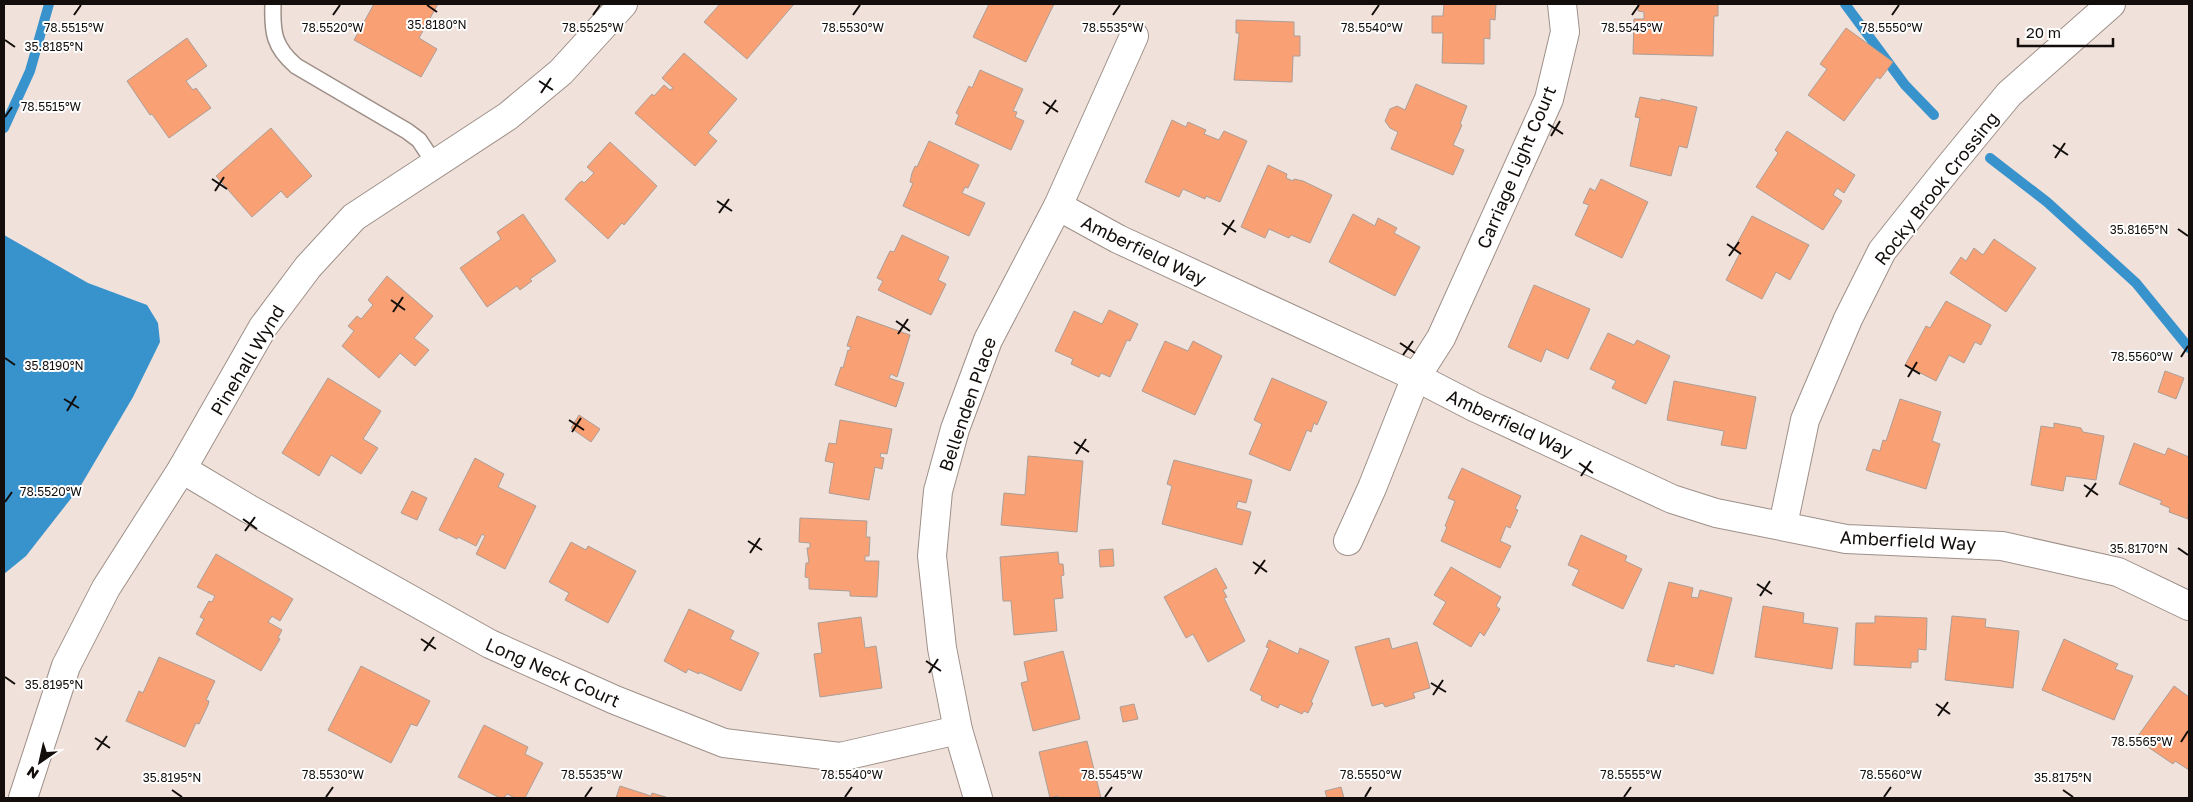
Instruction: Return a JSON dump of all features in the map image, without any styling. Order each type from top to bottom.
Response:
[{"type":"street","name":"Pinehall Wynd","points":[[22,798],[66,666],[106,588],[182,469],[263,327],[308,267],[354,217],[508,116],[561,72],[623,4]]},
{"type":"street","name":"Carriage Light Court","points":[[1348,541],[1372,488],[1416,377],[1441,338],[1549,99],[1565,32],[1562,4]]},
{"type":"street","name":"Rocky Brook Crossing","points":[[1783,525],[1805,420],[1848,318],[1882,251],[2009,94],[2112,4]]},
{"type":"street","name":"Bellenden Place","points":[[978,798],[958,730],[942,648],[932,556],[938,491],[955,429],[988,340],[1058,206],[1134,36]]},
{"type":"street","name":"Amberfield Way","points":[[1058,206],[1118,239],[1416,377],[1474,407],[1672,499],[1716,513],[1846,539],[2002,546],[2118,572],[2189,606]]},
{"type":"street","name":"Long Neck Court","points":[[182,469],[249,509],[490,644],[615,700],[724,743],[840,757],[958,730]]},
{"type":"lane","points":[[273,4],[275,39],[284,56],[296,66],[407,131],[419,140],[435,164]]},
{"type":"water","points":[[4,235],[88,283],[147,305],[158,323],[160,342],[133,397],[80,487],[26,556],[4,574]]},
{"type":"building","points":[[374,4],[438,4],[419,38],[437,49],[421,77],[354,40]]},
{"type":"building","points":[[720,4],[794,4],[747,59],[704,22]]},
{"type":"building","points":[[989,4],[1054,4],[1026,62],[973,37]]},
{"type":"building","points":[[1444,4],[1496,4],[1495,20],[1490,19],[1490,39],[1484,38],[1484,64],[1442,63],[1443,33],[1432,33],[1432,16],[1443,16]]},
{"type":"building","points":[[1638,4],[1718,4],[1718,16],[1714,16],[1713,56],[1633,54],[1634,19],[1644,19],[1644,12],[1638,11]]},
{"type":"building","points":[[1236,20],[1294,22],[1294,36],[1300,36],[1300,56],[1293,56],[1292,82],[1234,80],[1239,36],[1239,33],[1236,33]]},
{"type":"building","points":[[1846,28],[1893,62],[1880,79],[1877,77],[1844,121],[1808,95],[1827,69],[1820,64]]},
{"type":"building","points":[[187,38],[207,66],[186,81],[193,90],[196,88],[211,108],[169,138],[152,114],[150,115],[127,81]]},
{"type":"building","points":[[684,53],[737,99],[708,133],[717,141],[695,166],[635,113],[652,94],[654,96],[664,85],[670,90],[673,88],[662,78]]},
{"type":"building","points":[[980,70],[1023,89],[1013,111],[1017,112],[1015,117],[1024,121],[1011,150],[955,124],[959,115],[956,113],[969,86],[972,88]]},
{"type":"building","points":[[1416,84],[1467,106],[1460,124],[1462,125],[1453,145],[1464,150],[1453,175],[1391,149],[1398,132],[1390,128],[1385,121],[1390,109],[1397,106],[1405,110]]},
{"type":"building","points":[[1640,97],[1661,101],[1661,99],[1697,107],[1687,148],[1679,146],[1671,176],[1630,166],[1640,118],[1635,117]]},
{"type":"building","points":[[1172,120],[1186,127],[1188,122],[1206,130],[1204,134],[1219,140],[1224,131],[1247,141],[1220,202],[1206,196],[1205,199],[1183,189],[1179,197],[1145,182]]},
{"type":"building","points":[[271,128],[312,176],[287,198],[281,191],[252,217],[216,176]]},
{"type":"building","points":[[1787,131],[1855,175],[1844,193],[1837,188],[1833,195],[1842,201],[1823,230],[1756,187],[1778,153],[1775,150]]},
{"type":"building","points":[[929,141],[979,165],[968,188],[965,187],[962,193],[985,203],[969,236],[903,206],[913,183],[910,182],[912,173],[915,166],[917,167]]},
{"type":"building","points":[[610,142],[657,186],[624,225],[622,223],[608,239],[565,199],[579,183],[582,181],[584,183],[594,173],[587,167]]},
{"type":"building","points":[[1268,165],[1287,174],[1286,178],[1293,181],[1294,179],[1303,181],[1332,195],[1310,243],[1291,235],[1289,238],[1269,229],[1265,238],[1241,227]]},
{"type":"building","points":[[1601,179],[1648,202],[1622,258],[1575,235],[1589,205],[1583,203],[1590,188],[1595,191]]},
{"type":"building","points":[[523,214],[556,261],[530,279],[532,281],[520,290],[517,286],[487,307],[460,268],[501,239],[497,232]]},
{"type":"building","points":[[1353,214],[1375,226],[1378,218],[1397,228],[1394,233],[1420,247],[1395,296],[1329,262]]},
{"type":"building","points":[[1752,216],[1809,245],[1790,280],[1776,272],[1762,299],[1726,280],[1740,253],[1734,249]]},
{"type":"building","points":[[902,235],[949,257],[938,280],[946,284],[931,315],[878,290],[883,281],[877,278],[890,251],[894,252]]},
{"type":"building","points":[[1994,239],[2036,268],[2006,312],[1950,273],[1961,257],[1966,261],[1974,248],[1983,255]]},
{"type":"building","points":[[387,276],[433,316],[414,338],[429,350],[415,366],[400,353],[379,378],[342,346],[354,331],[348,326],[357,316],[361,319],[373,305],[368,300]]},
{"type":"building","points":[[1534,285],[1590,309],[1568,359],[1546,349],[1541,362],[1508,347]]},
{"type":"building","points":[[1946,301],[1991,325],[1981,345],[1975,342],[1964,363],[1949,355],[1936,381],[1905,365],[1926,326],[1930,328]]},
{"type":"building","points":[[1109,310],[1138,324],[1130,341],[1127,340],[1110,377],[1101,373],[1099,377],[1071,364],[1073,359],[1055,351],[1074,311],[1102,324]]},
{"type":"building","points":[[857,316],[910,335],[897,377],[891,374],[889,378],[904,383],[896,407],[835,385],[841,367],[843,368],[848,350],[851,347],[847,346]]},
{"type":"building","points":[[1608,333],[1634,345],[1637,340],[1670,356],[1646,404],[1612,388],[1616,381],[1590,369]]},
{"type":"building","points":[[1165,341],[1188,351],[1193,341],[1222,356],[1195,415],[1142,391]]},
{"type":"building","points":[[2165,371],[2184,378],[2176,399],[2158,392]]},
{"type":"building","points":[[328,378],[381,411],[363,439],[378,448],[361,474],[331,455],[319,476],[282,453]]},
{"type":"building","points":[[1272,378],[1327,402],[1317,425],[1314,423],[1311,432],[1307,430],[1290,471],[1249,454],[1262,424],[1254,420]]},
{"type":"building","points":[[1674,381],[1756,397],[1746,449],[1721,445],[1724,431],[1667,420]]},
{"type":"building","points":[[1900,399],[1941,412],[1932,441],[1940,444],[1926,489],[1866,470],[1873,449],[1880,451],[1883,440],[1886,441]]},
{"type":"building","points":[[579,415],[600,429],[591,442],[571,428]]},
{"type":"building","points":[[840,420],[892,429],[887,454],[881,453],[880,457],[884,458],[882,469],[875,467],[869,500],[829,493],[834,463],[825,461],[829,443],[836,444]]},
{"type":"building","points":[[2054,423],[2081,428],[2083,432],[2104,436],[2096,480],[2066,476],[2063,491],[2031,485],[2041,426],[2054,428]]},
{"type":"building","points":[[2134,443],[2165,455],[2168,448],[2189,457],[2188,519],[2169,512],[2170,508],[2160,504],[2162,501],[2119,484]]},
{"type":"building","points":[[1028,456],[1083,461],[1077,532],[1001,525],[1004,493],[1025,495]]},
{"type":"building","points":[[475,458],[504,474],[498,487],[536,506],[505,569],[476,554],[485,536],[482,534],[476,546],[439,530]]},
{"type":"building","points":[[1174,460],[1252,480],[1246,503],[1238,501],[1236,508],[1251,512],[1242,545],[1162,524],[1172,486],[1167,484]]},
{"type":"building","points":[[1462,468],[1521,496],[1515,509],[1518,510],[1510,528],[1506,526],[1500,541],[1511,546],[1500,568],[1441,541],[1455,501],[1448,498]]},
{"type":"building","points":[[412,491],[427,498],[417,520],[401,513]]},
{"type":"building","points":[[800,518],[867,521],[866,537],[870,537],[869,556],[865,556],[865,561],[879,561],[877,597],[850,596],[850,591],[809,589],[809,578],[805,577],[806,563],[809,563],[807,548],[810,548],[810,543],[799,542]]},
{"type":"building","points":[[1581,535],[1627,556],[1625,561],[1642,569],[1623,609],[1572,585],[1579,570],[1568,565]]},
{"type":"building","points":[[571,542],[586,550],[588,546],[636,571],[608,623],[565,600],[569,593],[549,582]]},
{"type":"building","points":[[1113,549],[1114,566],[1100,567],[1099,550]]},
{"type":"building","points":[[1058,552],[1059,564],[1063,564],[1064,575],[1061,576],[1063,598],[1054,599],[1057,631],[1014,635],[1011,601],[1003,601],[1000,557]]},
{"type":"building","points":[[216,554],[293,599],[280,621],[272,616],[268,622],[282,630],[278,638],[280,639],[261,671],[196,634],[204,619],[200,617],[209,601],[212,602],[215,596],[197,587]]},
{"type":"building","points":[[1451,567],[1501,597],[1496,606],[1500,609],[1484,636],[1480,632],[1471,647],[1433,624],[1446,602],[1434,595]]},
{"type":"building","points":[[1216,568],[1227,588],[1223,590],[1227,597],[1224,598],[1245,641],[1208,662],[1193,634],[1186,638],[1164,597]]},
{"type":"building","points":[[1669,582],[1693,588],[1691,597],[1698,598],[1700,590],[1732,598],[1713,674],[1675,664],[1674,667],[1647,661]]},
{"type":"building","points":[[1763,606],[1804,613],[1803,623],[1838,628],[1832,669],[1755,657]]},
{"type":"building","points":[[689,609],[734,631],[730,639],[759,653],[741,691],[699,672],[699,674],[688,669],[686,673],[664,661]]},
{"type":"building","points":[[1875,616],[1927,618],[1926,650],[1918,649],[1918,662],[1911,662],[1911,668],[1854,665],[1856,623],[1875,623]]},
{"type":"building","points":[[1952,616],[1986,619],[1985,627],[2019,631],[2013,688],[1945,680]]},
{"type":"building","points":[[861,617],[865,648],[876,646],[882,688],[820,697],[814,654],[822,653],[818,623]]},
{"type":"building","points":[[1389,638],[1392,649],[1417,642],[1430,688],[1413,693],[1415,698],[1385,707],[1383,703],[1372,706],[1355,647]]},
{"type":"building","points":[[2064,639],[2118,664],[2115,669],[2133,676],[2114,720],[2042,690]]},
{"type":"building","points":[[1269,640],[1298,654],[1300,648],[1329,661],[1308,713],[1304,711],[1302,714],[1280,704],[1278,708],[1261,700],[1262,696],[1250,690],[1269,648],[1266,647]]},
{"type":"building","points":[[1063,651],[1080,719],[1033,731],[1021,683],[1028,681],[1024,662]]},
{"type":"building","points":[[159,657],[215,681],[206,700],[209,701],[208,705],[199,724],[196,723],[185,747],[126,721],[139,691],[143,693]]},
{"type":"building","points":[[361,666],[430,701],[417,726],[411,724],[391,763],[328,730]]},
{"type":"building","points":[[2174,686],[2189,697],[2189,770],[2175,761],[2173,764],[2148,747],[2150,745],[2138,736]]},
{"type":"building","points":[[1134,704],[1138,719],[1123,722],[1120,707]]},
{"type":"building","points":[[484,725],[528,747],[525,754],[543,763],[525,798],[515,798],[507,794],[504,798],[500,798],[458,777]]},
{"type":"building","points":[[1087,741],[1101,798],[1059,798],[1058,796],[1050,798],[1039,752]]},
{"type":"building","points":[[620,786],[651,796],[652,793],[669,798],[616,798]]},
{"type":"building","points":[[1341,787],[1344,798],[1327,798],[1325,791]]},
{"type":"waterway","points":[[4,128],[30,71],[49,4]]},
{"type":"waterway","points":[[1845,4],[1905,85],[1934,115]]},
{"type":"waterway","points":[[1990,158],[2047,202],[2136,283],[2189,348]]}]
